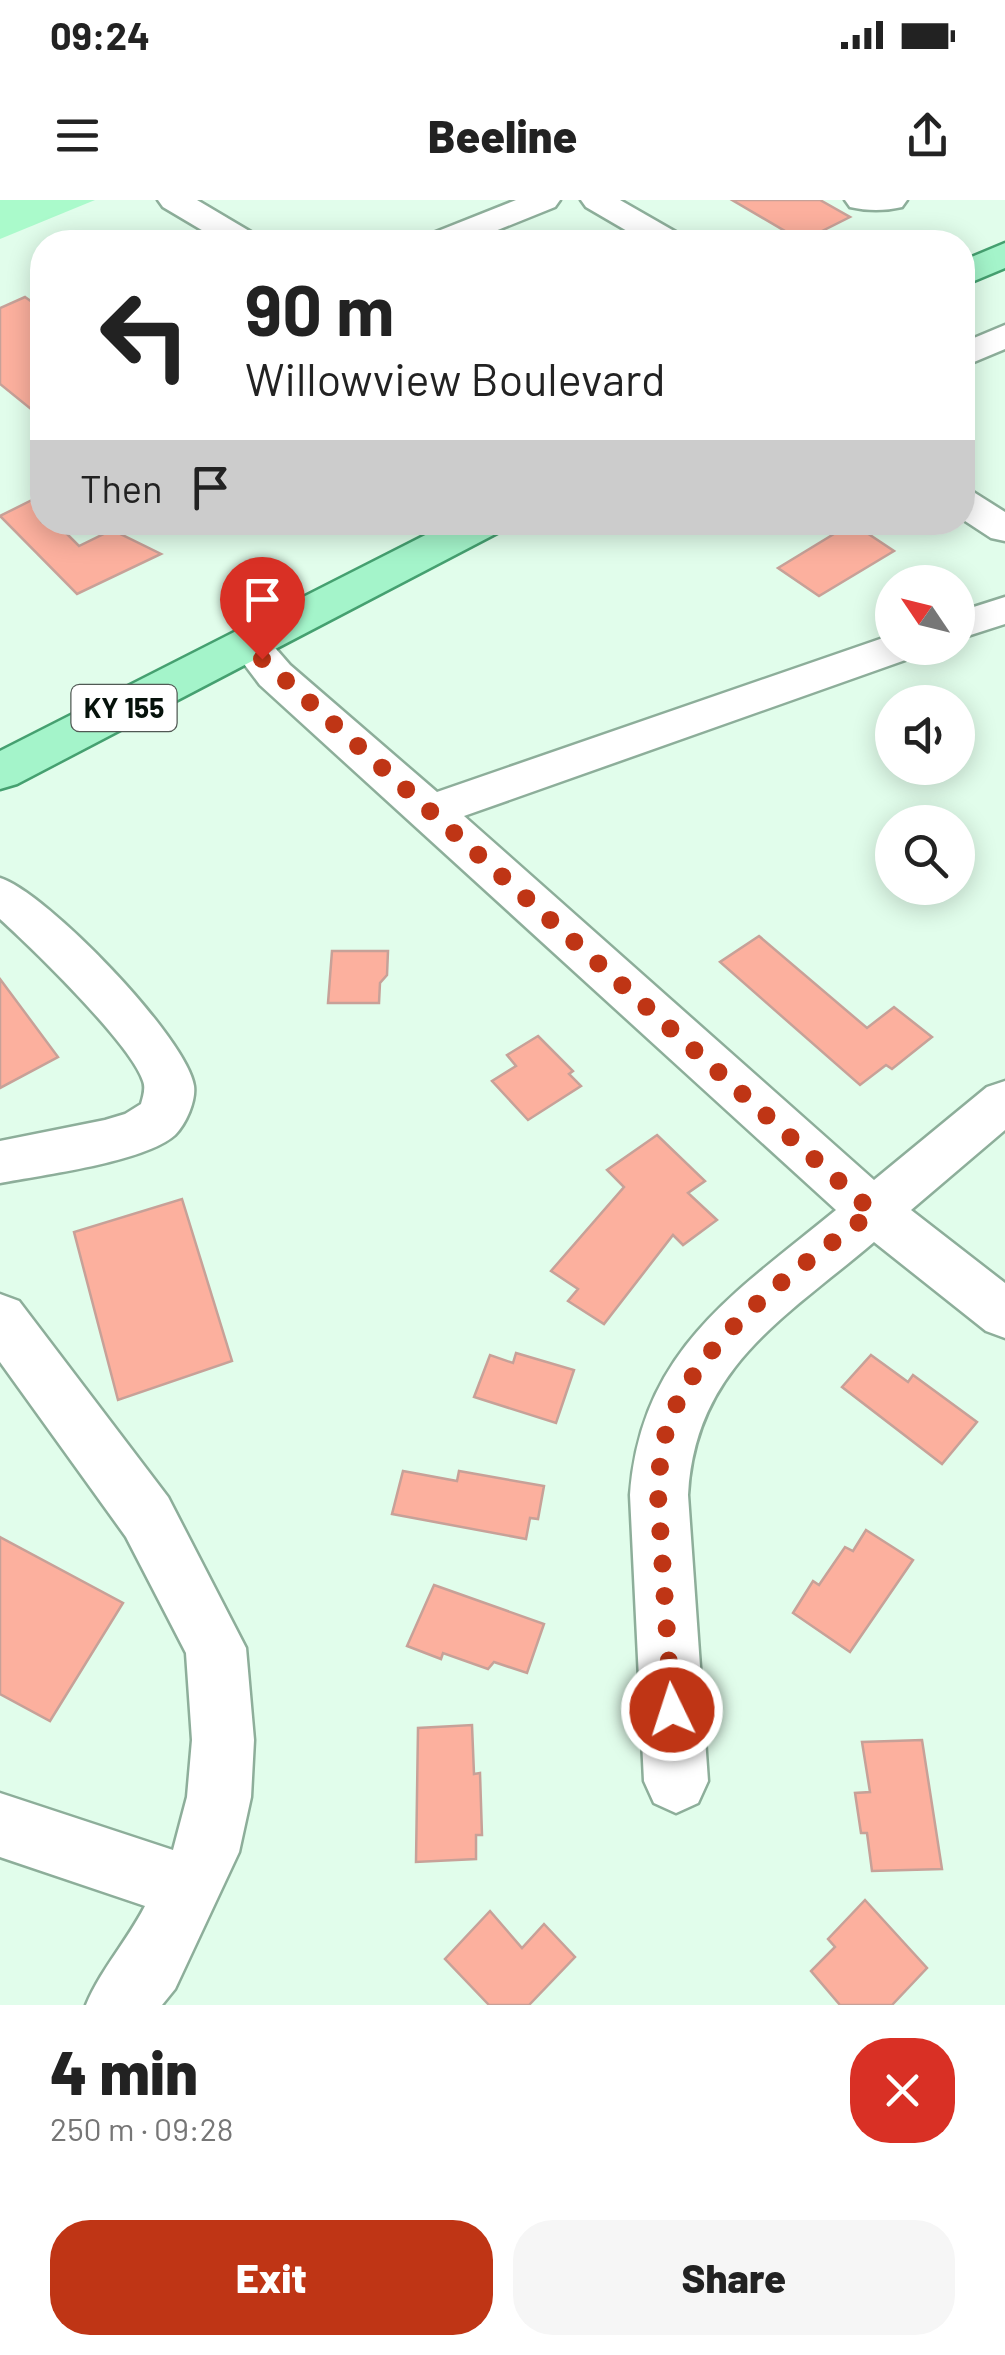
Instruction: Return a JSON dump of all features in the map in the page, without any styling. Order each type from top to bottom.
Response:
[{"type":"main road","points":[[975,269],[1005,254]]},
{"type":"main road","name":"KY 155","points":[[0,772],[461,535]]},
{"type":"street","points":[[174,200],[224,230]]},
{"type":"street","points":[[470,230],[544,200]]},
{"type":"street","points":[[598,200],[648,230]]},
{"type":"street","points":[[861,200],[891,200]]},
{"type":"street","points":[[975,350],[1005,335]]},
{"type":"street","points":[[975,510],[1005,529]]},
{"type":"street","points":[[975,620],[1005,610]]},
{"type":"street","points":[[249,644],[276,674],[873,1212],[919,1252],[1005,1314]]},
{"type":"street","points":[[430,811],[875,656]]},
{"type":"street","points":[[0,896],[55,941],[149,1050],[167,1077],[170,1099],[156,1122],[127,1133],[0,1162]]},
{"type":"street","points":[[676,1781],[658,1495],[659,1470],[672,1415],[706,1358],[726,1334],[824,1248],[1005,1101]]},
{"type":"street","points":[[0,1318],[147,1517],[216,1648],[223,1740],[219,1796],[207,1852],[151,1965],[120,2005]]},
{"type":"street","points":[[0,1825],[188,1888]]},
{"type":"green space","points":[[0,200],[95,200],[0,239]]},
{"type":"building","points":[[732,200],[820,200],[850,217],[824,230],[783,230]]},
{"type":"building","points":[[25,297],[30,301],[30,408],[0,384],[0,308]]},
{"type":"building","points":[[30,501],[30,535],[68,535],[79,546],[102,535],[122,535],[161,554],[77,594],[0,516]]},
{"type":"building","points":[[832,535],[870,535],[894,551],[819,596],[778,568]]},
{"type":"building","points":[[759,936],[867,1028],[894,1007],[932,1037],[892,1069],[886,1065],[860,1085],[720,962]]},
{"type":"building","points":[[332,951],[388,951],[387,975],[380,983],[379,1003],[328,1003]]},
{"type":"building","points":[[0,979],[58,1057],[0,1088]]},
{"type":"building","points":[[538,1036],[573,1071],[569,1074],[581,1086],[528,1120],[492,1081],[516,1066],[507,1055]]},
{"type":"building","points":[[657,1135],[705,1181],[688,1193],[717,1220],[683,1245],[673,1235],[604,1324],[568,1301],[578,1289],[551,1271],[624,1187],[607,1170]]},
{"type":"building","points":[[182,1199],[232,1361],[118,1400],[74,1232]]},
{"type":"building","points":[[516,1353],[574,1370],[556,1423],[474,1397],[490,1355],[513,1363]]},
{"type":"building","points":[[871,1355],[908,1382],[913,1375],[977,1422],[942,1464],[842,1387]]},
{"type":"building","points":[[403,1471],[457,1481],[459,1471],[544,1486],[538,1519],[530,1518],[526,1539],[392,1514]]},
{"type":"building","points":[[866,1530],[913,1560],[850,1652],[793,1613],[813,1581],[819,1585],[845,1547],[853,1551]]},
{"type":"building","points":[[0,1537],[123,1603],[50,1721],[0,1694]]},
{"type":"building","points":[[434,1585],[544,1624],[527,1673],[494,1662],[488,1669],[443,1653],[441,1659],[407,1646]]},
{"type":"building","points":[[472,1725],[474,1774],[480,1773],[482,1835],[476,1835],[476,1859],[416,1862],[418,1728]]},
{"type":"building","points":[[922,1740],[942,1869],[872,1871],[867,1833],[861,1833],[855,1793],[870,1792],[862,1742]]},
{"type":"building","points":[[865,1900],[927,1968],[892,2005],[840,2005],[811,1971],[835,1947],[828,1939]]},
{"type":"building","points":[[490,1911],[522,1948],[544,1924],[575,1957],[529,2005],[489,2005],[445,1959]]},
{"type":"route","points":[[262,659],[873,1212],[824,1248],[726,1334],[685,1389],[672,1415],[659,1470],[658,1495],[672,1710]]}]
